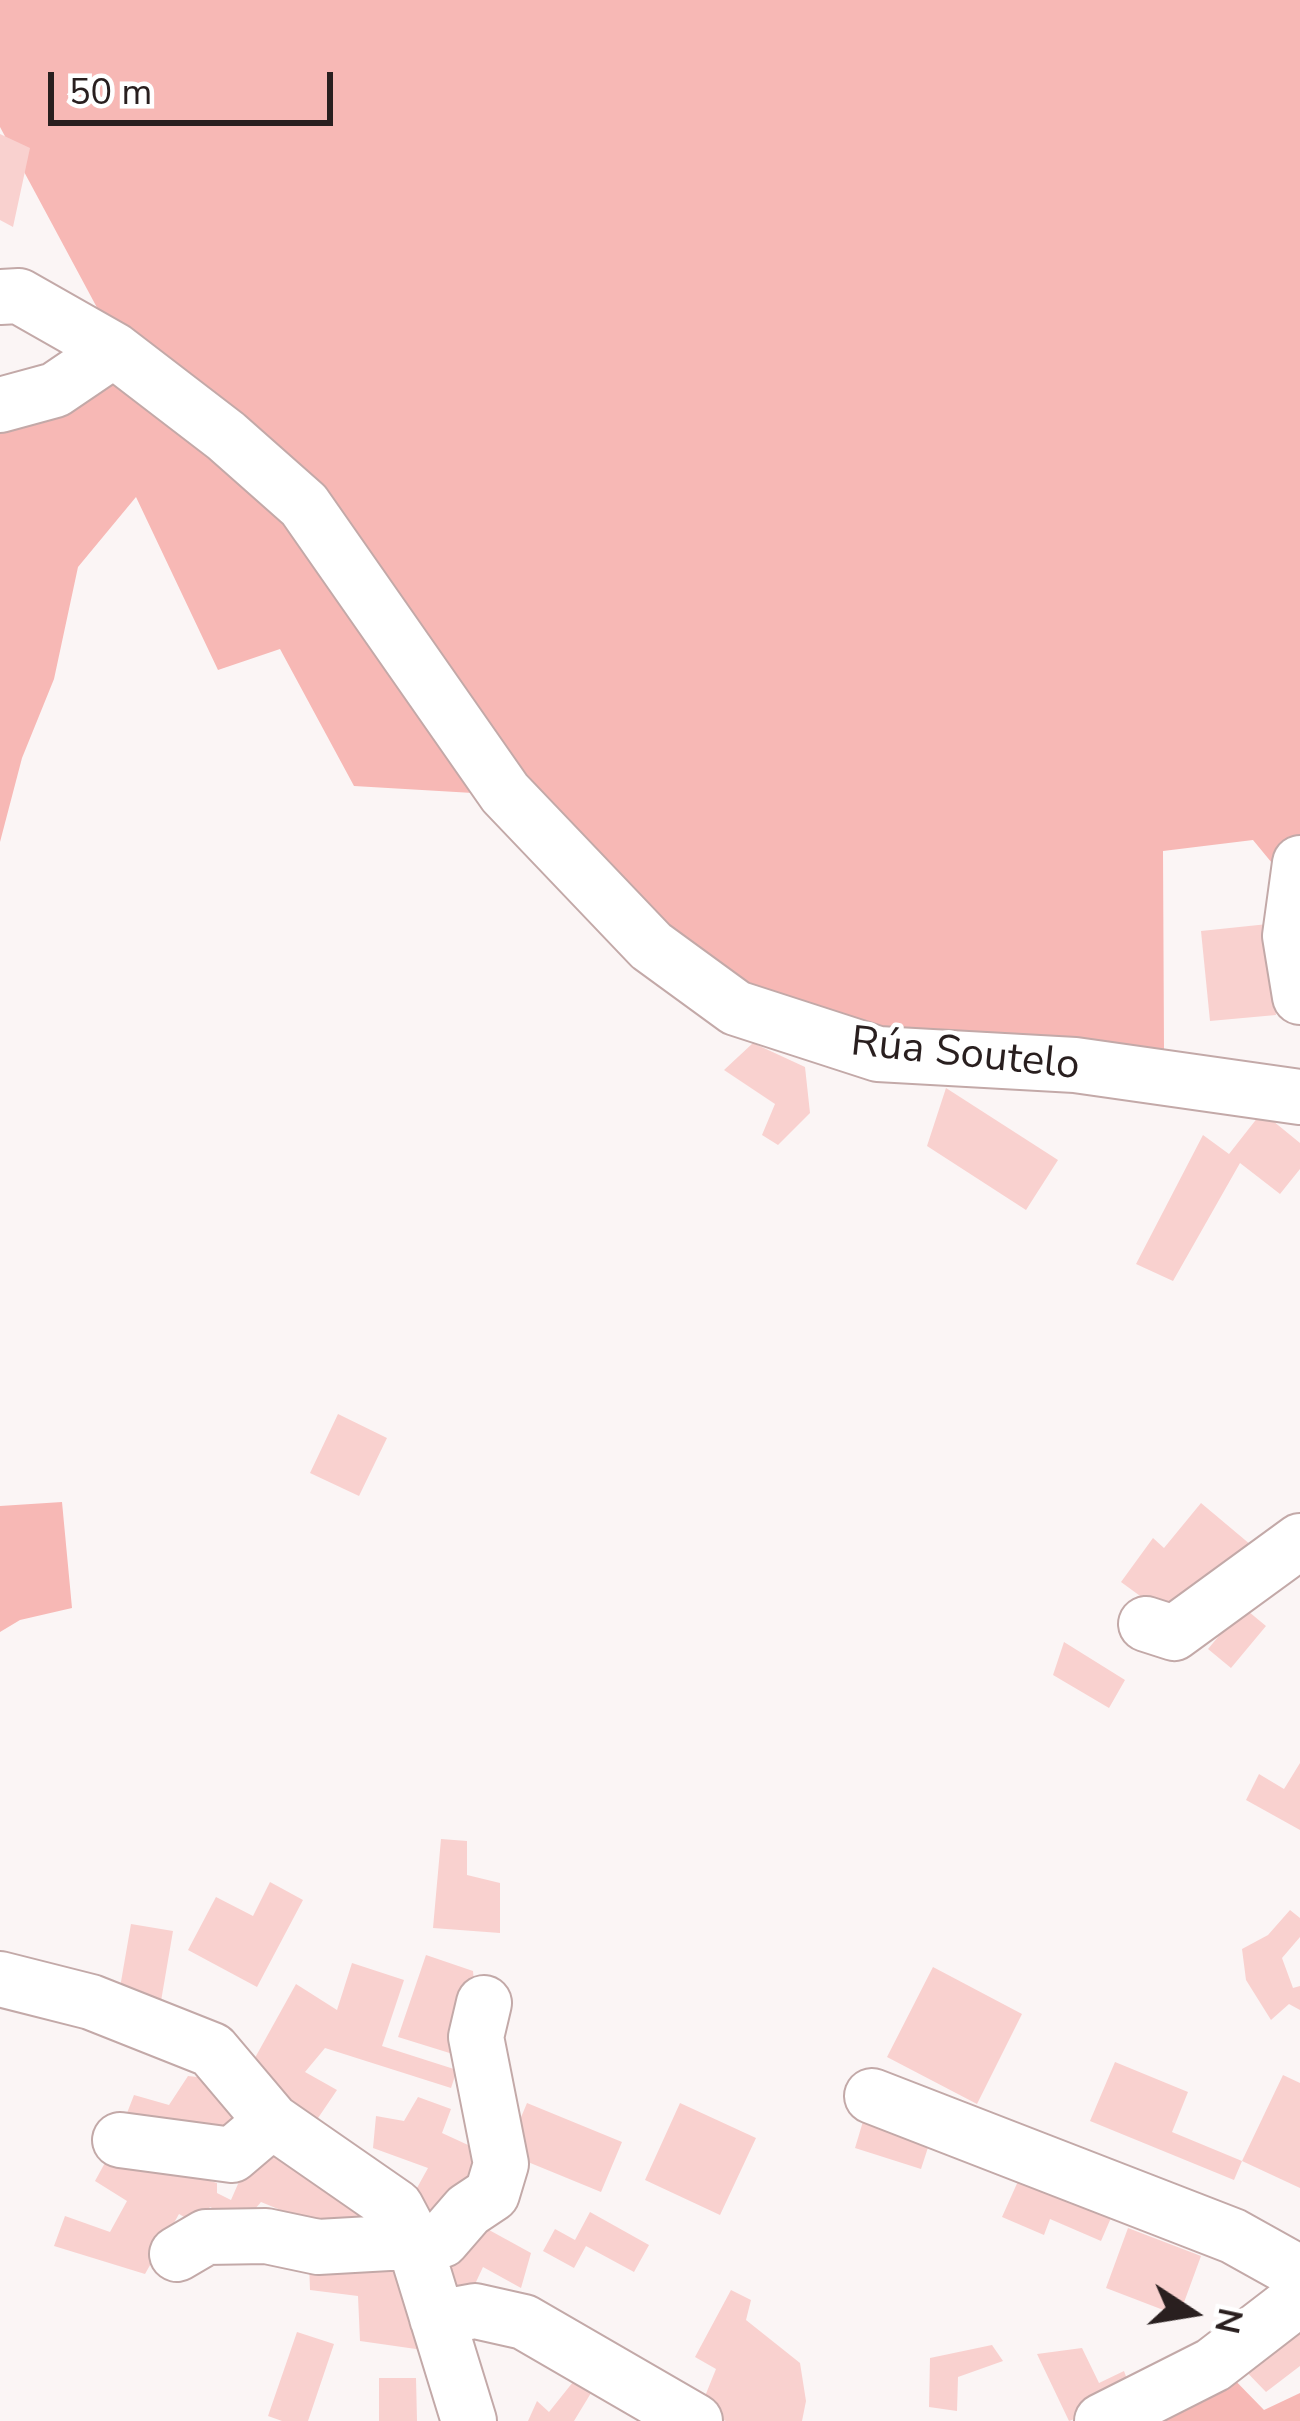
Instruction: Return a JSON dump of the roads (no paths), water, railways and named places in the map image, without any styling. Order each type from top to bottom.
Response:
[{"type":"street","name":"Rúa Soutelo","points":[[0,297],[19,296],[113,350],[226,436],[304,505],[505,793],[651,946],[736,1008],[838,1045],[878,1054],[1075,1065],[1300,1097]]},
{"type":"street","points":[[0,405],[55,390],[113,350]]},
{"type":"street","points":[[1300,862],[1290,936],[1300,997]]},
{"type":"street","points":[[1146,1624],[1174,1633],[1300,1541]]},
{"type":"street","points":[[0,1979],[91,2002],[212,2050],[272,2122],[396,2207],[413,2239],[469,2421]]},
{"type":"street","points":[[177,2254],[206,2237],[266,2236],[318,2247],[442,2240],[467,2210],[493,2194],[501,2164],[476,2037],[484,2003]]},
{"type":"street","points":[[872,2096],[1233,2236],[1294,2270],[1300,2280]]},
{"type":"street","points":[[120,2140],[232,2155],[272,2122]]},
{"type":"street","points":[[1102,2421],[1213,2365],[1300,2298]]},
{"type":"street","points":[[437,2318],[475,2312],[524,2322],[695,2421]]}]
